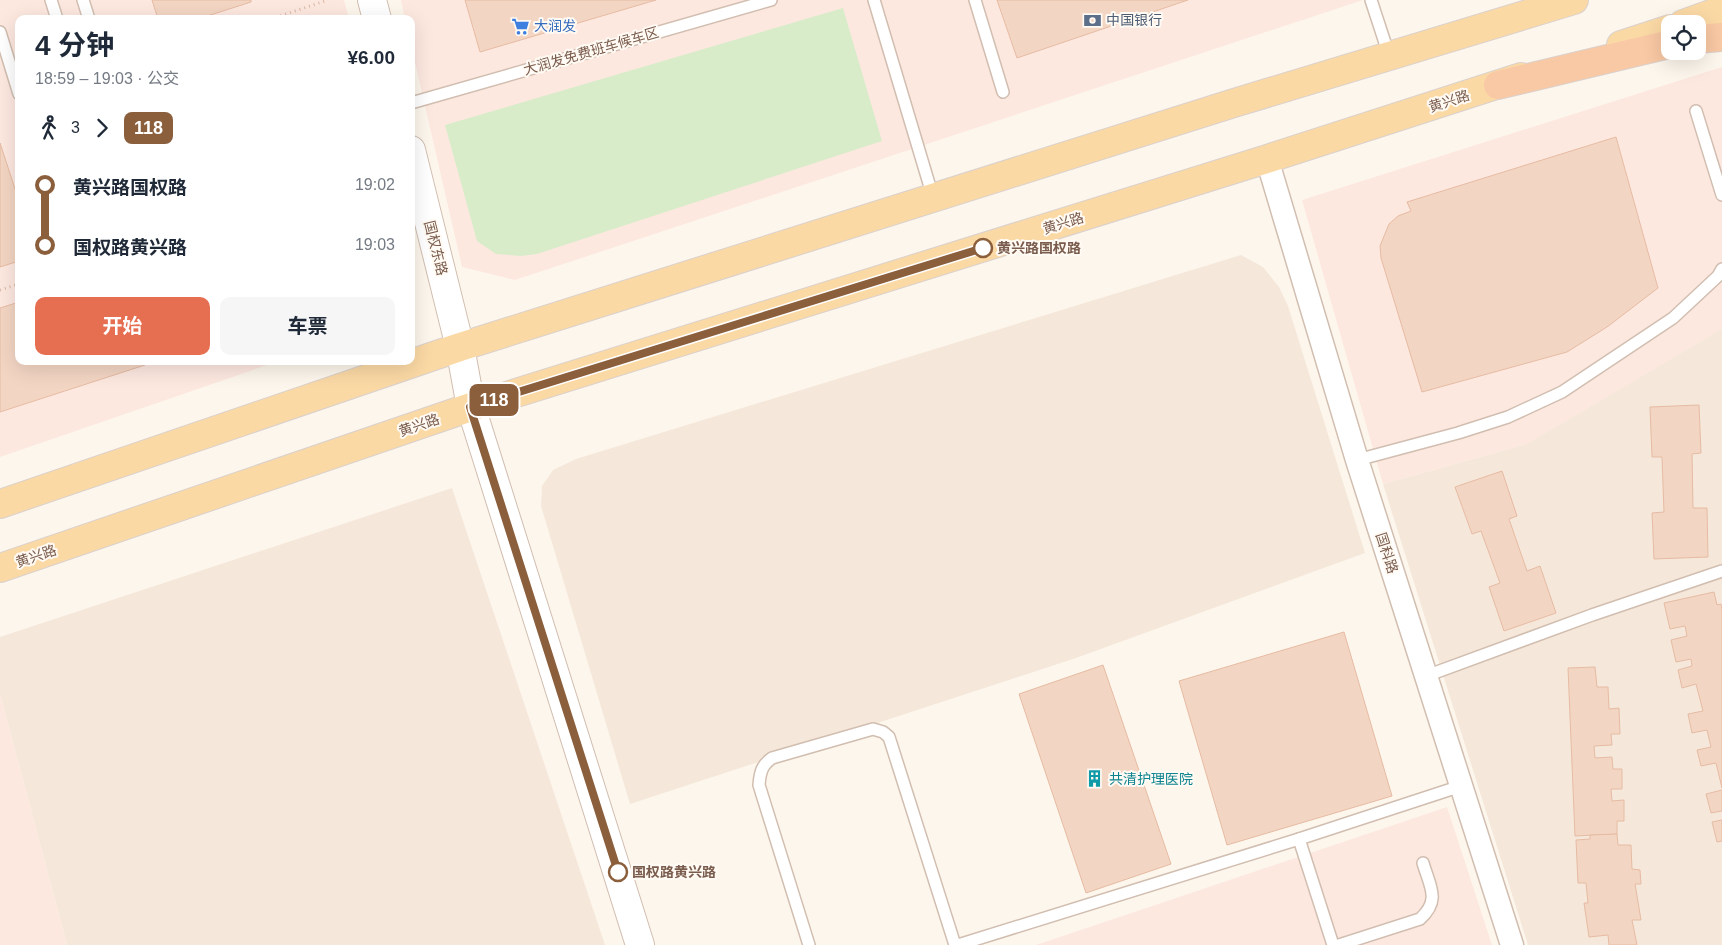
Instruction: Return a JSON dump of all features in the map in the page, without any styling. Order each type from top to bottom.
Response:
[{"type":"highway","points":[[1706,38],[1722,37]]},
{"type":"highway","points":[[1498,85],[1661,46]]},
{"type":"main road","points":[[415,362],[933,198],[1574,0]]},
{"type":"main road","points":[[1706,16],[1722,10]]},
{"type":"main road","name":"黄兴路","points":[[0,568],[470,407],[1267,159],[1661,31]]},
{"type":"main road","points":[[0,504],[407,365]]},
{"type":"street","points":[[372,0],[376,15]]},
{"type":"street","name":"国科路","points":[[1267,159],[1358,460],[1512,945]]},
{"type":"street","name":"国权东路","points":[[415,166],[460,347],[470,407],[640,945]]},
{"type":"lane","points":[[51,0],[56,15]]},
{"type":"lane","points":[[84,0],[88,15]]},
{"type":"lane","name":"大润发免费班车候车区","points":[[415,102],[771,0]]},
{"type":"lane","points":[[874,0],[933,198]]},
{"type":"lane","points":[[975,0],[1003,92]]},
{"type":"lane","points":[[1371,0],[1389,56]]},
{"type":"lane","points":[[0,32],[15,81]]},
{"type":"lane","points":[[1696,110],[1722,195]]},
{"type":"lane","points":[[1358,460],[1458,433],[1508,417],[1562,392],[1673,318],[1722,270]]},
{"type":"lane","points":[[1426,676],[1592,615],[1722,571]]},
{"type":"lane","points":[[809,945],[759,785],[760,774],[765,763],[772,758],[873,729],[883,732],[889,737],[956,945],[987,940],[1462,786]]},
{"type":"lane","points":[[1299,838],[1333,945]]},
{"type":"lane","points":[[1339,945],[1420,919],[1429,911],[1433,893],[1423,863]]},
{"type":"path","points":[[283,15],[328,0]]},
{"type":"path","points":[[0,290],[15,285]]},
{"type":"shaded area","points":[[0,0],[344,0],[348,15],[15,15],[15,365],[267,365],[0,457]]},
{"type":"shaded area","points":[[401,0],[1363,0],[515,280],[462,267],[415,62],[415,15],[404,15]]},
{"type":"shaded area","points":[[1722,67],[1722,329],[1527,444],[1383,484],[1302,200]]},
{"type":"shaded area","points":[[1241,255],[1263,267],[1279,287],[1288,306],[1365,553],[1076,658],[630,804],[541,506],[542,486],[553,470],[576,459]]},
{"type":"shaded area","points":[[1722,328],[1722,945],[1528,945],[1383,484],[1523,445]]},
{"type":"shaded area","points":[[452,488],[605,945],[67,945],[0,694],[0,637]]},
{"type":"shaded area","points":[[0,694],[67,945],[0,945]]},
{"type":"shaded area","points":[[1447,807],[1492,945],[1036,945]]},
{"type":"green space","points":[[843,8],[882,141],[537,254],[521,256],[496,254],[477,241],[445,125]]},
{"type":"building","points":[[152,0],[251,0],[251,2],[210,15],[157,15]]},
{"type":"building","name":"大润发","points":[[465,0],[656,0],[480,52]]},
{"type":"building","points":[[997,0],[1188,0],[1017,58]]},
{"type":"building","points":[[1616,137],[1658,288],[1607,327],[1567,352],[1422,392],[1381,258],[1380,246],[1389,224],[1398,216],[1411,211],[1407,202]]},
{"type":"building","points":[[0,143],[15,189],[15,262],[0,267]]},
{"type":"building","points":[[15,303],[15,365],[145,365],[0,412],[0,308]]},
{"type":"building","points":[[1699,405],[1701,453],[1692,454],[1693,508],[1707,508],[1708,557],[1654,559],[1652,513],[1664,512],[1662,457],[1652,457],[1650,407]]},
{"type":"building","points":[[1502,471],[1517,516],[1509,519],[1527,571],[1540,566],[1556,613],[1504,631],[1489,587],[1500,583],[1481,531],[1472,534],[1455,487]]},
{"type":"building","points":[[1714,592],[1717,605],[1721,604],[1722,610],[1722,788],[1716,763],[1701,766],[1697,750],[1711,747],[1707,730],[1692,733],[1688,714],[1703,711],[1696,684],[1682,688],[1678,670],[1692,666],[1691,659],[1676,662],[1671,640],[1687,636],[1685,626],[1670,629],[1664,603]]},
{"type":"building","points":[[1344,632],[1392,796],[1227,845],[1179,681]]},
{"type":"building","name":"共清护理医院","points":[[1103,665],[1171,864],[1086,893],[1019,694]]},
{"type":"building","points":[[1595,667],[1597,687],[1608,687],[1609,709],[1619,708],[1620,734],[1611,734],[1612,745],[1594,746],[1595,758],[1612,757],[1613,769],[1622,769],[1622,789],[1611,789],[1612,801],[1624,800],[1624,821],[1617,821],[1617,834],[1575,836],[1568,668]]},
{"type":"building","points":[[1722,790],[1722,811],[1711,813],[1706,794]]},
{"type":"building","points":[[1722,820],[1722,841],[1717,842],[1712,822]]},
{"type":"building","points":[[1617,834],[1618,845],[1631,845],[1632,869],[1640,870],[1641,884],[1635,884],[1641,920],[1632,920],[1637,945],[1609,945],[1608,935],[1589,937],[1584,903],[1588,903],[1586,883],[1578,883],[1576,840],[1590,839],[1590,835]]},
{"type":"bus line","name":"118","points":[[618,872],[470,407],[983,248]]},
{"type":"place","name":"中国银行","points":[[1092,20]]},
{"type":"place","name":"大润发","points":[[520,26]]},
{"type":"place","name":"黄兴路国权路","points":[[983,248]]},
{"type":"place","name":"共清护理医院","points":[[1095,779]]},
{"type":"place","name":"国权路黄兴路","points":[[618,872]]}]
